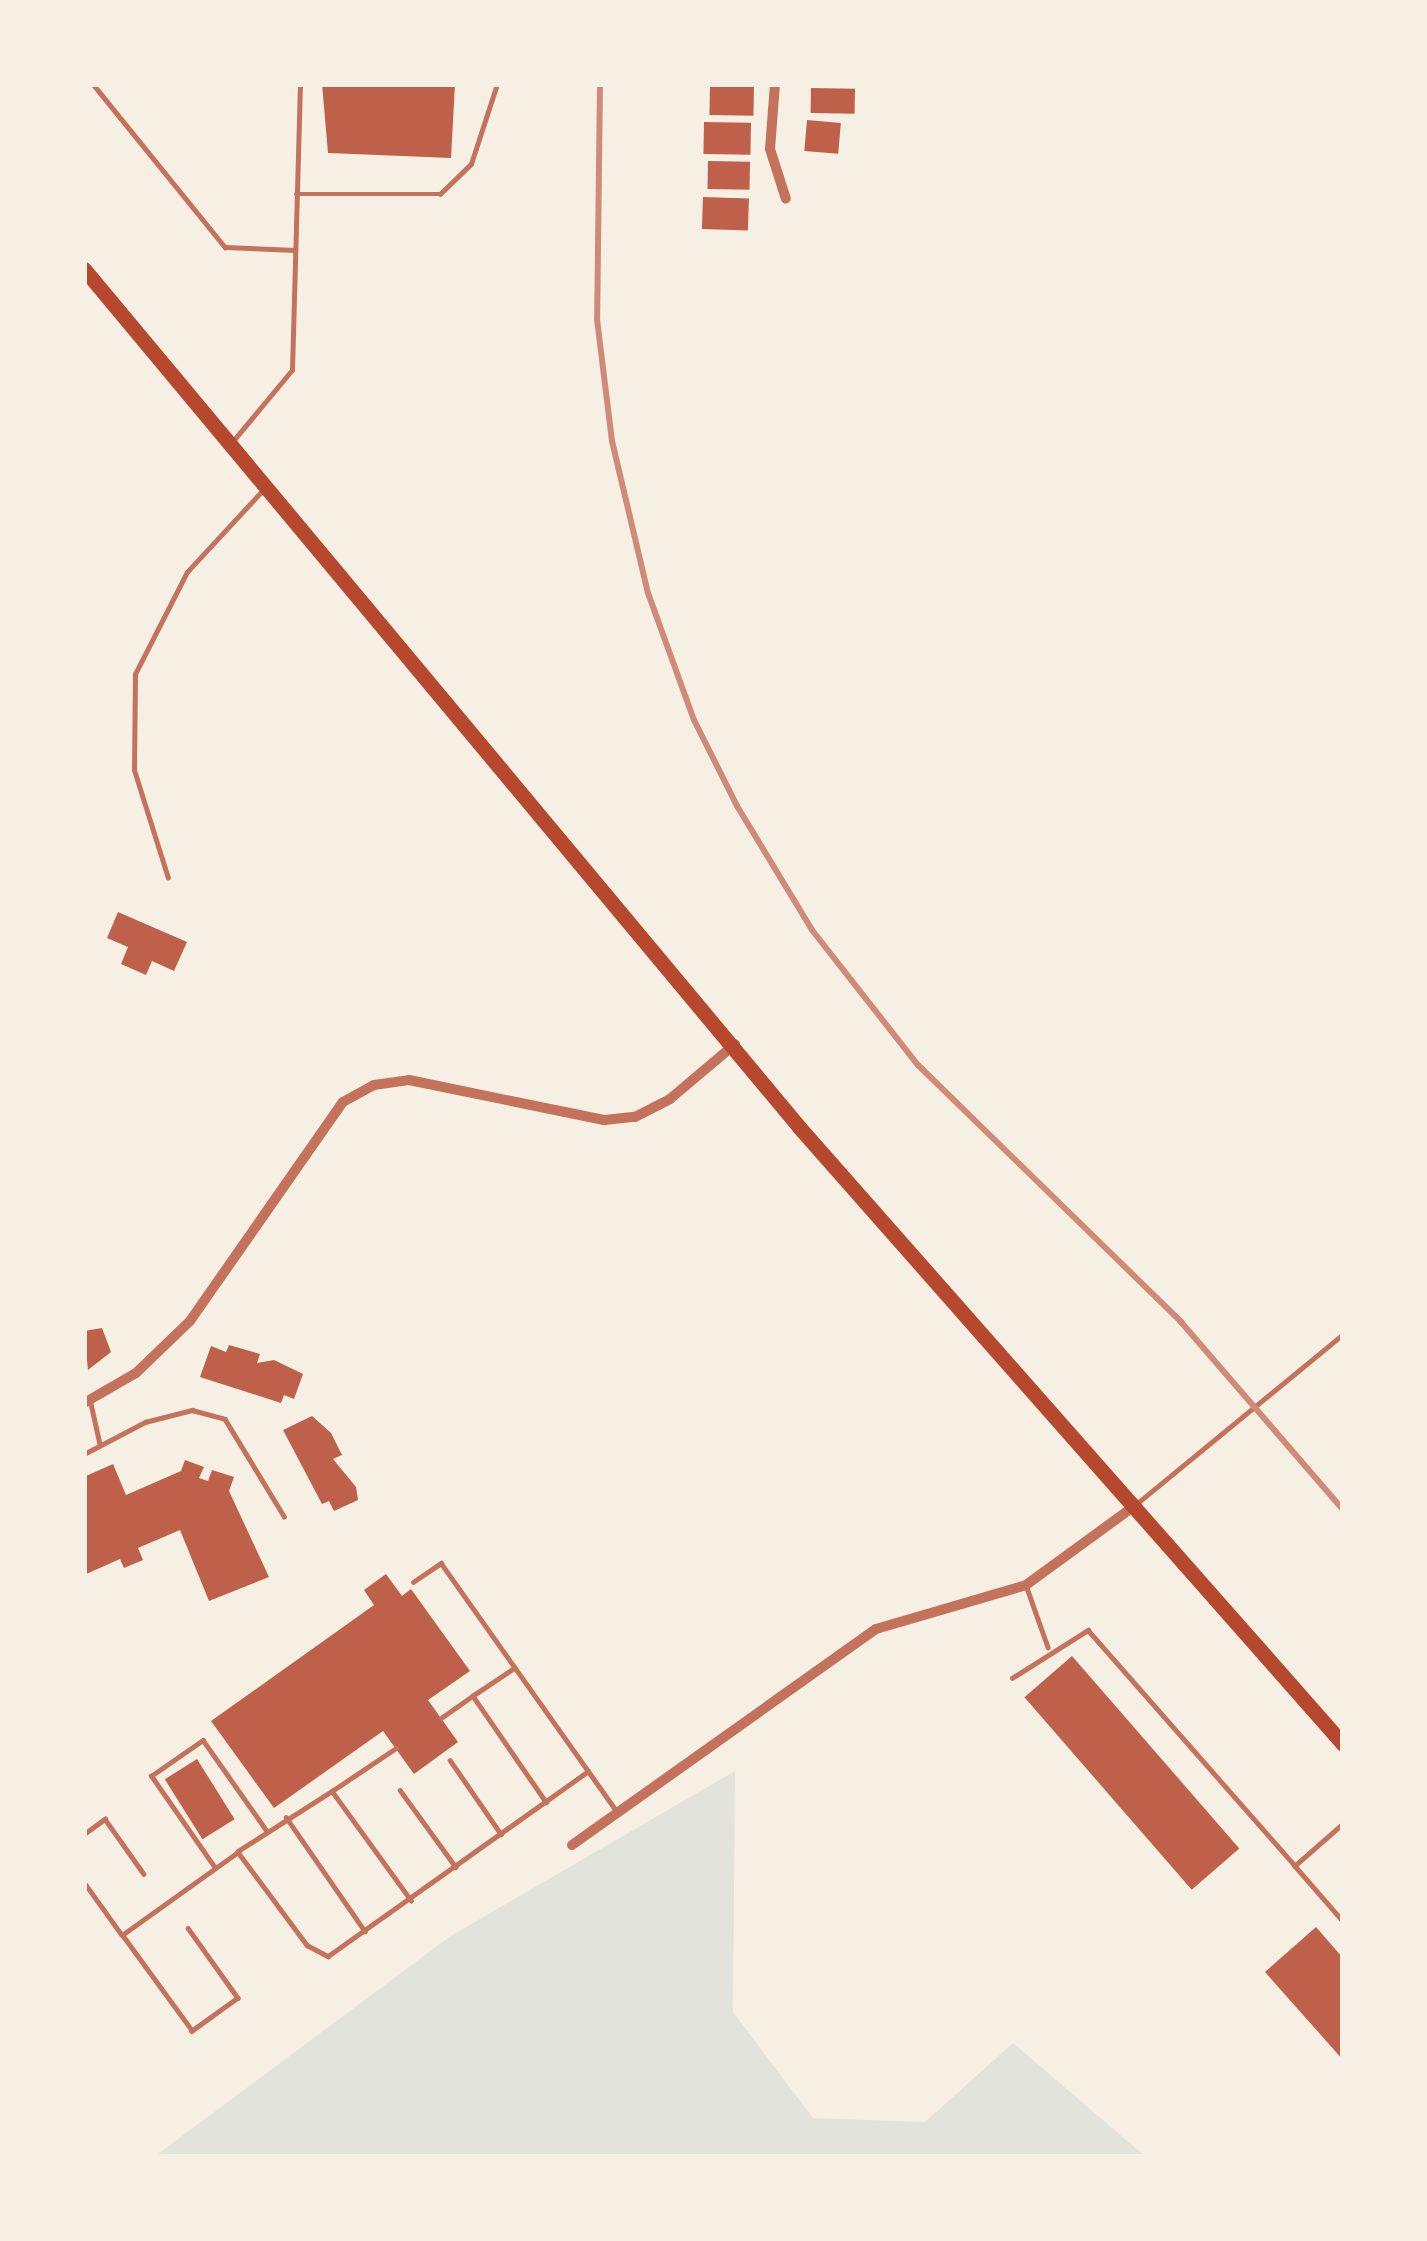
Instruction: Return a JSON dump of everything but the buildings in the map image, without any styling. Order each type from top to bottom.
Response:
[{"type":"main road","points":[[84,268],[735,1044],[799,1127],[1137,1504],[1343,1744]]},
{"type":"street","points":[[775,84],[770,149],[786,199]]},
{"type":"street","points":[[87,1401],[136,1373],[190,1321],[343,1102],[374,1085],[409,1081],[604,1120],[635,1117],[670,1099],[735,1044]]},
{"type":"street","points":[[572,1845],[876,1629],[1026,1585],[1137,1504]]},
{"type":"lane","points":[[93,84],[225,248],[295,250]]},
{"type":"lane","points":[[230,444],[292,370],[299,84]]},
{"type":"lane","points":[[296,194],[440,194],[471,164],[497,84]]},
{"type":"lane","points":[[169,878],[134,770],[135,674],[187,572],[266,487]]},
{"type":"lane","points":[[1137,1504],[1343,1334]]},
{"type":"lane","points":[[87,1401],[100,1444]]},
{"type":"lane","points":[[84,1454],[192,1410],[225,1419],[284,1516]]},
{"type":"lane","points":[[413,1582],[440,1563],[617,1812]]},
{"type":"lane","points":[[1026,1585],[1049,1649]]},
{"type":"lane","points":[[1012,1678],[1049,1649],[1088,1630],[1343,1921]]},
{"type":"lane","points":[[441,1718],[515,1668]]},
{"type":"lane","points":[[473,1696],[546,1802]]},
{"type":"lane","points":[[215,1868],[151,1776],[203,1740],[267,1831]]},
{"type":"lane","points":[[122,1935],[286,1817],[396,1748]]},
{"type":"lane","points":[[450,1760],[501,1834]]},
{"type":"lane","points":[[238,1852],[316,1954],[339,1953],[588,1771]]},
{"type":"lane","points":[[400,1790],[455,1867]]},
{"type":"lane","points":[[332,1791],[411,1900]]},
{"type":"lane","points":[[286,1817],[366,1932]]},
{"type":"lane","points":[[84,1834],[105,1819],[144,1874]]},
{"type":"lane","points":[[1295,1866],[1343,1824]]},
{"type":"lane","points":[[84,1882],[192,2031],[238,1998],[188,1928]]},
{"type":"shaded area","points":[[735,1771],[733,2012],[813,2118],[925,2122],[1013,2043],[1146,2157],[154,2157],[449,1937]]},
{"type":"railway","points":[[600,84],[597,319],[612,441],[648,593],[694,720],[737,806],[812,930],[918,1065],[1181,1322],[1343,1510]]}]
